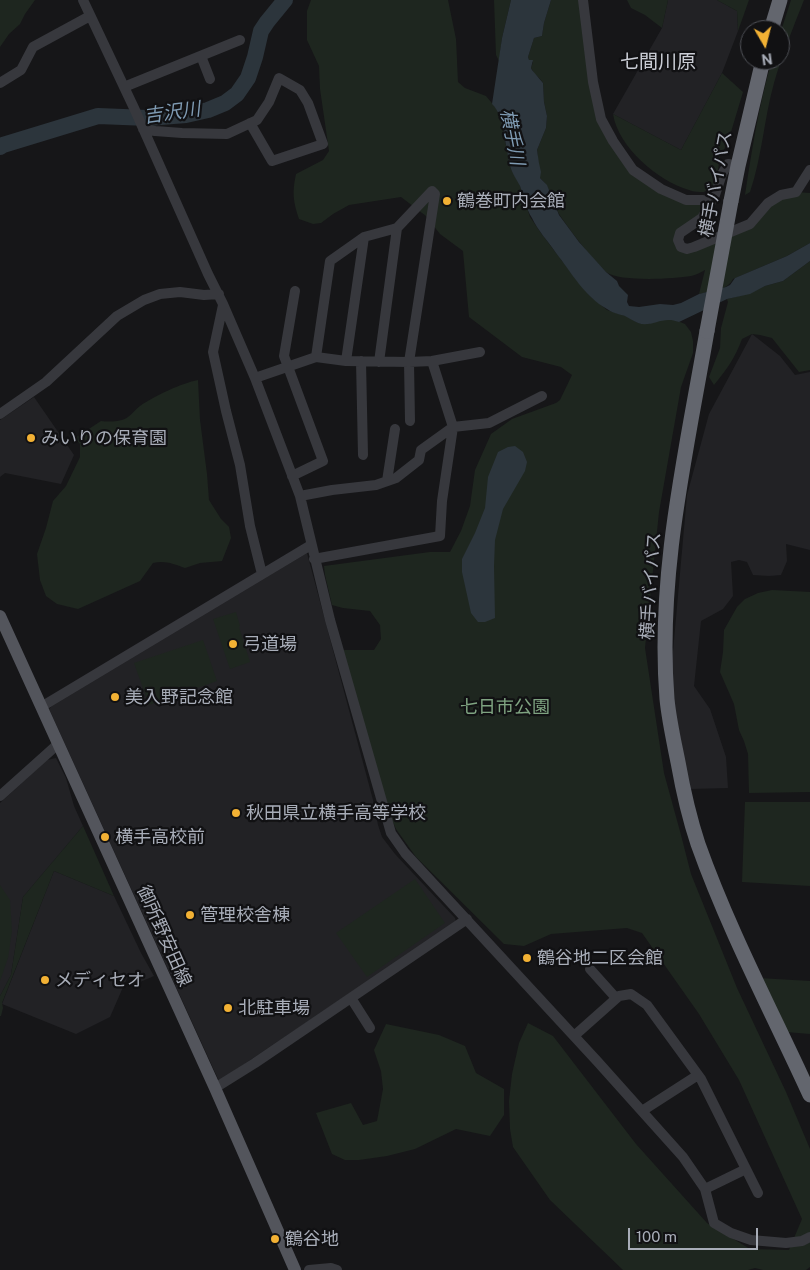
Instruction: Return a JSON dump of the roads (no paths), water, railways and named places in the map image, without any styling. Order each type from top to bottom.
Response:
[{"type":"highway","points":[[774,20],[780,0]]},
{"type":"highway","name":"横手バイパス","points":[[762,70],[731,201],[677,501],[670,554],[665,643],[667,701],[684,796],[698,842],[731,928],[810,1095]]},
{"type":"main road","name":"御所野安田線","points":[[0,616],[295,1270]]},
{"type":"street","points":[[83,0],[134,108],[208,274],[219,294],[255,378],[300,496],[330,620],[391,833],[405,853],[683,1157],[705,1189],[714,1222],[731,1233],[751,1240],[786,1243],[802,1242],[810,1237]]},
{"type":"street","points":[[583,0],[593,82],[601,119],[612,141],[633,170],[661,189],[686,200],[702,200],[710,203]]},
{"type":"street","points":[[0,83],[21,70],[32,47],[90,16]]},
{"type":"street","points":[[124,87],[240,40]]},
{"type":"street","points":[[201,56],[210,79]]},
{"type":"street","points":[[143,129],[182,133],[227,134],[256,120],[269,102],[279,78],[300,90],[308,103],[324,144],[272,161],[250,123]]},
{"type":"street","points":[[738,166],[728,164],[702,218],[680,233],[678,240],[681,246],[687,249],[694,247],[750,224],[768,203],[781,195],[796,192],[810,170]]},
{"type":"street","points":[[316,357],[330,261],[364,238],[397,228],[432,191],[435,194],[409,362],[410,421]]},
{"type":"street","points":[[379,362],[397,228]]},
{"type":"street","points":[[346,361],[364,238]]},
{"type":"street","points":[[292,476],[323,461],[284,356],[295,291]]},
{"type":"street","points":[[0,414],[46,382],[117,316],[144,300],[160,294],[180,292],[204,295],[219,294]]},
{"type":"street","points":[[223,304],[213,352],[240,465],[250,526],[262,574]]},
{"type":"street","points":[[255,378],[316,357],[346,361],[409,362],[432,361],[480,352]]},
{"type":"street","points":[[361,361],[363,455]]},
{"type":"street","points":[[314,559],[440,536],[442,501],[453,427],[432,361]]},
{"type":"street","points":[[300,496],[376,485],[396,478],[419,460],[421,450],[453,427],[488,423],[542,396]]},
{"type":"street","points":[[387,481],[395,429]]},
{"type":"street","points":[[41,707],[311,545]]},
{"type":"street","points":[[0,796],[58,744]]},
{"type":"street","points":[[214,1088],[255,1063],[467,920]]},
{"type":"street","points":[[590,968],[616,998]]},
{"type":"street","points":[[574,1036],[620,996],[631,994],[647,1005],[698,1075],[758,1193]]},
{"type":"street","points":[[351,998],[370,1028]]},
{"type":"street","points":[[642,1111],[698,1075]]},
{"type":"street","points":[[705,1189],[746,1169]]},
{"type":"street","points":[[310,1270],[331,1268],[337,1270]]},
{"type":"water","name":"横手川","points":[[511,0],[551,0],[542,36],[534,38],[528,57],[529,60],[533,60],[532,70],[543,83],[547,116],[546,128],[537,150],[541,172],[540,178],[547,185],[559,215],[579,242],[628,295],[627,302],[629,306],[639,307],[681,303],[699,294],[726,287],[735,278],[787,256],[810,243],[810,261],[783,281],[765,286],[750,294],[727,299],[679,322],[667,320],[648,324],[638,323],[609,310],[592,298],[540,232],[530,214],[520,186],[511,169],[502,125],[492,104],[502,38]]},
{"type":"water","points":[[515,446],[523,452],[527,462],[525,471],[503,509],[495,540],[495,618],[485,622],[478,622],[471,613],[462,572],[462,559],[485,508],[488,477],[498,452]]},
{"type":"waterway","name":"吉沢川","points":[[0,147],[98,116],[148,118],[186,115],[208,110],[225,103],[237,94],[248,78],[261,31],[285,0]]},
{"type":"place","name":"鶴巻町内会館","points":[[447,201]]},
{"type":"place","name":"みいりの保育園","points":[[31,438]]},
{"type":"place","name":"弓道場","points":[[233,644]]},
{"type":"place","name":"美入野記念館","points":[[115,697]]},
{"type":"place","name":"秋田県立横手高等学校","points":[[236,813]]},
{"type":"place","name":"横手高校前","points":[[105,837]]},
{"type":"place","name":"管理校舎棟","points":[[190,915]]},
{"type":"place","name":"鶴谷地二区会館","points":[[527,958]]},
{"type":"place","name":"メディセオ","points":[[45,980]]},
{"type":"place","name":"北駐車場","points":[[228,1008]]},
{"type":"place","name":"鶴谷地","points":[[275,1239]]},
{"type":"district","name":"七間川原","points":[[658,62]]},
{"type":"park label","name":"七日市公園","points":[[505,707]]}]
